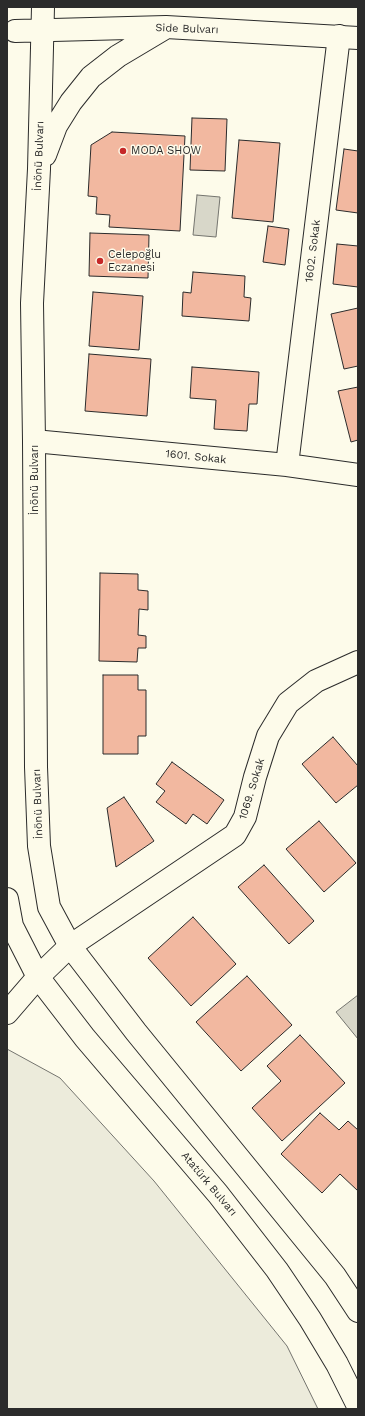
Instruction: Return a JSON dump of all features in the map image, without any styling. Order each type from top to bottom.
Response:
[{"type":"main road","name":"İnönü Bulvarı","points":[[42,7],[43,31],[40,169],[32,303],[36,759],[39,846],[49,907],[70,946]]},
{"type":"main road","points":[[11,31],[25,28],[34,22],[42,7]]},
{"type":"main road","name":"Side Bulvarı","points":[[11,31],[166,28],[349,37]]},
{"type":"main road","points":[[40,169],[56,126],[71,102],[91,77],[118,56],[166,28]]},
{"type":"main road","name":"1602. Sokak","points":[[287,465],[349,37]]},
{"type":"main road","name":"1601. Sokak","points":[[34,441],[287,465],[358,475]]},
{"type":"main road","name":"1069. Sokak","points":[[38,977],[70,946],[235,835],[245,817],[255,777],[268,736],[288,703],[316,681],[358,662]]},
{"type":"main road","points":[[7,899],[12,926],[38,977]]},
{"type":"main road","points":[[70,946],[136,1032],[335,1276],[358,1311]]},
{"type":"main road","points":[[7,995],[38,977]]},
{"type":"main road","points":[[7,1013],[38,977]]},
{"type":"main road","name":"Atatürk Bulvarı","points":[[38,977],[85,1038],[218,1194],[277,1270],[310,1319],[337,1364],[358,1406]]},
{"type":"shaded area","points":[[197,195],[220,197],[216,237],[193,235]]},
{"type":"shaded area","points":[[358,995],[358,1039],[336,1012]]},
{"type":"shaded area","points":[[7,1049],[60,1078],[154,1181],[287,1346],[318,1409],[7,1409]]},
{"type":"building","points":[[192,118],[227,119],[225,171],[190,170]]},
{"type":"building","points":[[112,132],[185,136],[180,231],[109,227],[110,215],[96,214],[97,197],[88,196],[91,145]]},
{"type":"building","points":[[239,140],[280,143],[273,222],[232,218]]},
{"type":"building","points":[[344,149],[358,151],[358,213],[336,210]]},
{"type":"building","points":[[268,226],[289,229],[285,265],[263,262]]},
{"type":"building","points":[[90,233],[149,235],[148,278],[89,276]]},
{"type":"building","points":[[337,244],[358,246],[358,287],[333,284]]},
{"type":"building","points":[[193,272],[245,276],[244,297],[251,298],[249,321],[182,316],[183,292],[191,293]]},
{"type":"building","points":[[93,292],[143,296],[139,350],[89,346]]},
{"type":"building","points":[[358,308],[358,366],[344,369],[331,314]]},
{"type":"building","points":[[89,354],[151,359],[147,416],[85,411]]},
{"type":"building","points":[[192,367],[259,372],[257,404],[249,404],[247,431],[214,429],[216,400],[190,398]]},
{"type":"building","points":[[358,387],[358,440],[351,442],[338,391]]},
{"type":"building","points":[[100,573],[138,574],[138,590],[148,591],[148,610],[139,609],[138,635],[146,636],[146,648],[138,648],[137,662],[99,661]]},
{"type":"building","points":[[103,675],[138,675],[138,690],[146,690],[146,736],[138,736],[138,754],[103,754]]},
{"type":"building","points":[[333,737],[358,766],[358,785],[336,803],[302,764]]},
{"type":"building","points":[[172,762],[224,800],[207,824],[193,814],[186,824],[156,802],[165,791],[156,784]]},
{"type":"building","points":[[124,797],[154,841],[116,867],[107,808]]},
{"type":"building","points":[[319,821],[356,863],[324,892],[286,849]]},
{"type":"building","points":[[264,865],[314,921],[289,944],[238,887]]},
{"type":"building","points":[[193,917],[236,964],[191,1006],[148,958]]},
{"type":"building","points":[[247,976],[292,1025],[241,1071],[196,1022]]},
{"type":"building","points":[[300,1035],[345,1083],[282,1141],[252,1108],[281,1081],[267,1066]]},
{"type":"building","points":[[320,1113],[339,1130],[348,1121],[358,1130],[358,1191],[340,1174],[322,1193],[281,1154]]},
{"type":"place","name":"MODA SHOW","points":[[123,151]]},
{"type":"place","name":"Celepoğlu Eczanesi","points":[[100,261]]}]
